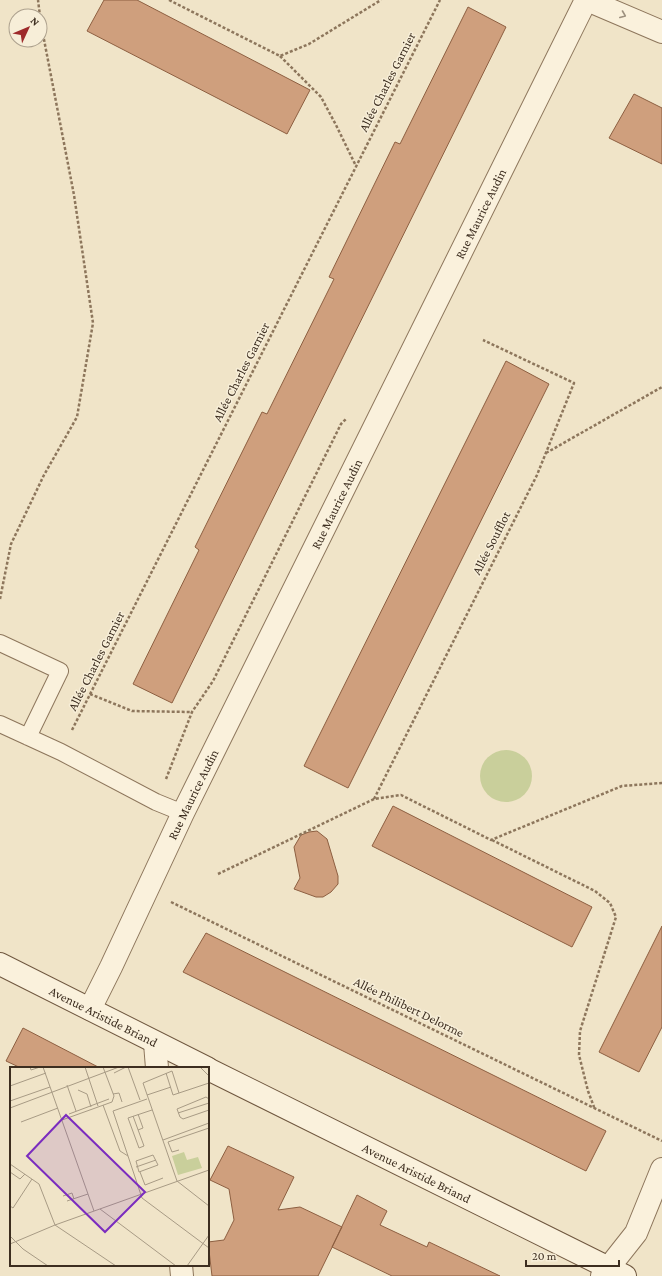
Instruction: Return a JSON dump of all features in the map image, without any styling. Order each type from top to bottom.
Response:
[{"type":"street","points":[[586,0],[662,32]]},
{"type":"street","name":"Rue Maurice Audin","points":[[90,1009],[111,968],[183,813],[586,0]]},
{"type":"street","name":"Avenue Aristide Briand","points":[[0,964],[205,1067]]},
{"type":"street","points":[[155,1043],[157,1067]]},
{"type":"street","name":"Avenue Aristide Briand","points":[[209,1069],[612,1273]]},
{"type":"street","points":[[612,1273],[636,1233],[662,1169]]},
{"type":"street","points":[[180,1266],[182,1276]]},
{"type":"lane","points":[[0,642],[60,671],[28,737]]},
{"type":"lane","points":[[0,724],[61,752],[156,802],[183,813]]},
{"type":"path","points":[[0,599],[11,544],[44,475],[77,417],[93,324],[74,195],[41,24],[38,0]]},
{"type":"path","points":[[169,0],[280,56],[320,98],[336,125],[356,166]]},
{"type":"path","points":[[280,56],[309,44],[381,0]]},
{"type":"path","name":"Allée Charles Garnier","points":[[61,752],[440,0]]},
{"type":"path","name":"Allée Soufflot","points":[[374,799],[533,482],[546,454],[574,383],[483,340]]},
{"type":"path","points":[[546,454],[662,387]]},
{"type":"path","points":[[90,694],[132,711],[192,712]]},
{"type":"path","points":[[491,840],[622,786],[662,783]]},
{"type":"path","points":[[218,874],[374,799],[401,795],[595,891],[610,903],[616,917],[580,1031],[579,1055],[594,1108]]},
{"type":"path","name":"Allée Philibert Delorme","points":[[146,890],[662,1141]]},
{"type":"green space","points":[[501,750],[511,750],[520,754],[528,762],[532,771],[532,781],[528,790],[520,798],[511,802],[501,802],[492,798],[484,790],[480,781],[480,771],[484,762],[492,754]]},
{"type":"building","points":[[104,0],[137,0],[310,90],[287,134],[87,31]]},
{"type":"building","points":[[468,7],[506,27],[172,703],[133,684],[199,550],[195,547],[262,412],[267,414],[334,279],[329,277],[395,142],[400,144]]},
{"type":"building","points":[[634,94],[662,108],[662,164],[609,138]]},
{"type":"building","points":[[506,361],[549,384],[348,788],[304,766]]},
{"type":"building","points":[[393,806],[592,907],[572,947],[372,846]]},
{"type":"building","points":[[317,831],[327,839],[338,876],[338,884],[331,892],[323,897],[316,897],[294,889],[300,878],[294,847],[301,835]]},
{"type":"building","points":[[662,926],[662,1027],[639,1072],[599,1052]]},
{"type":"building","points":[[206,933],[606,1131],[586,1171],[183,972]]},
{"type":"building","points":[[23,1028],[98,1067],[19,1067],[6,1061]]},
{"type":"building","points":[[228,1146],[294,1177],[278,1210],[300,1207],[342,1227],[318,1276],[212,1276],[209,1242],[224,1240],[234,1220],[229,1189],[210,1180]]},
{"type":"building","points":[[357,1195],[387,1211],[380,1225],[427,1247],[429,1242],[500,1276],[392,1276],[332,1247]]}]
